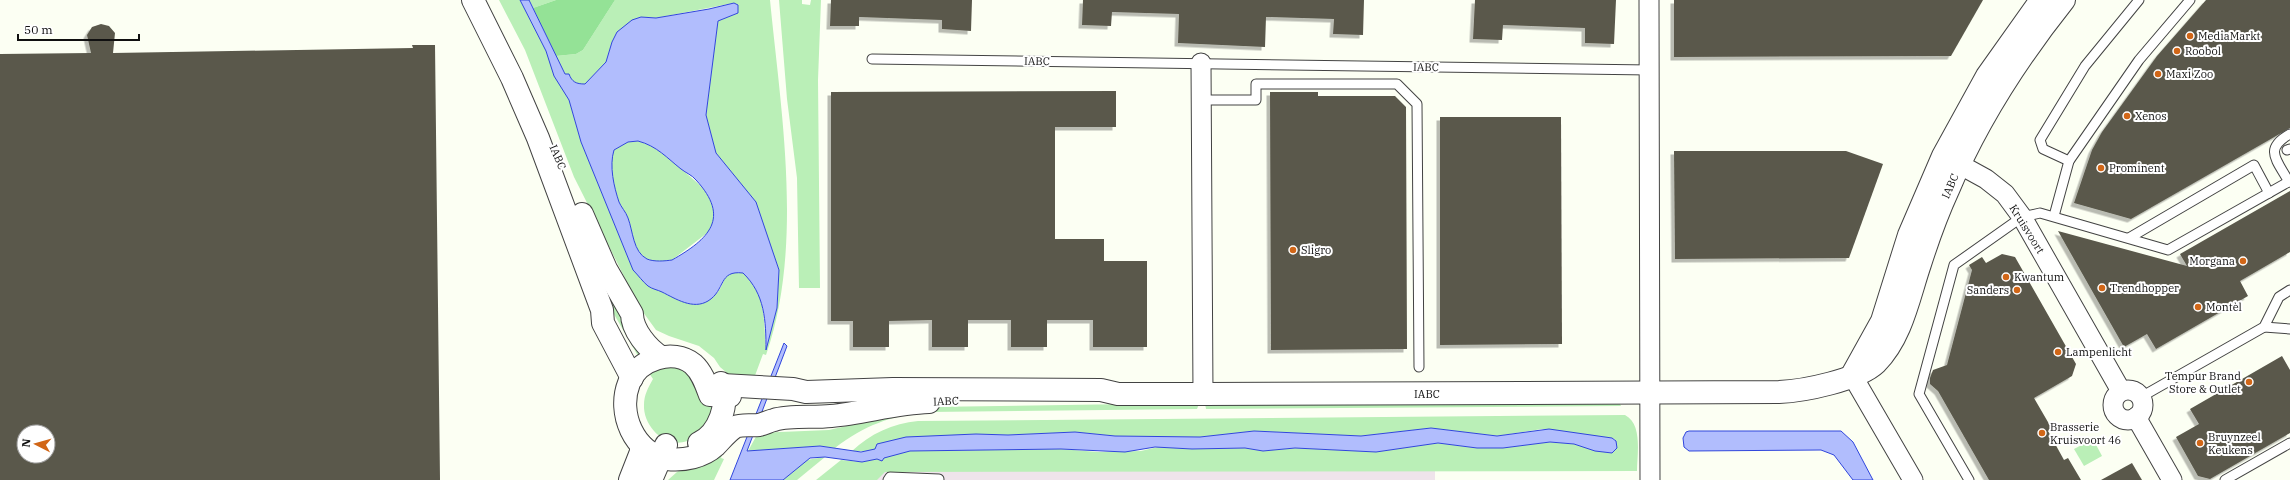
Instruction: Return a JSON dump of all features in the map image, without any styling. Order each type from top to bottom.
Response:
[{"type":"street","name":"IABC","points":[[473,0],[512,78],[538,138],[602,310],[603,323],[636,373],[646,379],[639,395],[639,417],[644,429],[668,454]]},
{"type":"street","name":"IABC","points":[[484,0],[519,67],[606,269],[632,314],[632,322],[653,352],[662,350],[693,364],[704,378],[710,395],[723,391],[752,412],[831,416],[911,402],[1102,398],[1118,394]]},
{"type":"street","points":[[1649,0],[1650,480]]},
{"type":"street","name":"IABC","points":[[1951,160],[1987,76],[2041,0]]},
{"type":"street","name":"IABC","points":[[752,412],[806,392],[893,389],[1101,390],[1118,394],[1651,393],[1803,391],[1852,375],[1882,322],[1910,235],[1951,160],[2031,42],[2064,0]]},
{"type":"street","points":[[1202,64],[1203,394]]},
{"type":"street","name":"Kruisvoort","points":[[1951,160],[1986,179],[2005,194],[2022,217],[2121,391]]},
{"type":"street","points":[[662,350],[636,373],[625,398],[627,417],[631,431],[649,452],[668,454],[686,448],[701,442],[752,412]]},
{"type":"street","points":[[1852,375],[1913,480]]},
{"type":"street","points":[[2130,390],[2141,397],[2143,406],[2136,417],[2127,420],[2115,412],[2113,403],[2117,394],[2121,391],[2130,390]]},
{"type":"street","points":[[723,391],[723,405],[752,412]]},
{"type":"street","points":[[2136,417],[2172,480]]},
{"type":"street","points":[[630,480],[641,452],[641,444]]},
{"type":"street","points":[[651,480],[668,454]]},
{"type":"street","points":[[661,480],[668,454]]},
{"type":"lane","points":[[2069,162],[2043,149],[2040,140],[2085,66],[2139,0]]},
{"type":"lane","points":[[2054,216],[2069,162],[2139,60],[2190,0]]},
{"type":"lane","name":"IABC","points":[[872,59],[1650,70]]},
{"type":"lane","points":[[1202,100],[1256,100],[1256,84],[1397,84],[1417,104],[1418,367]]},
{"type":"lane","points":[[1969,480],[1919,394],[1954,265],[2022,217],[2040,213],[2168,250],[2290,181],[2275,155],[2274,148],[2278,141],[2290,134]]},
{"type":"lane","points":[[2129,238],[2254,165],[2269,193]]},
{"type":"lane","points":[[2141,397],[2264,327],[2279,297],[2290,290]]},
{"type":"lane","points":[[2264,327],[2290,329]]},
{"type":"lane","points":[[2225,480],[2290,443]]},
{"type":"lane","points":[[888,480],[890,477],[940,480]]},
{"type":"shaded area","points":[[1435,469],[1435,480],[823,480],[834,471]]},
{"type":"green space","points":[[499,0],[520,0],[546,51],[555,76],[569,100],[581,142],[633,270],[649,286],[661,291],[708,301],[719,291],[727,275],[730,273],[743,273],[751,282],[760,299],[764,317],[766,348],[777,308],[779,270],[756,203],[716,153],[706,115],[718,21],[738,13],[734,3],[656,18],[641,17],[617,32],[612,42],[606,62],[585,84],[577,84],[565,74],[556,56],[576,54],[583,50],[615,0],[770,0],[784,133],[787,224],[784,269],[778,313],[766,355],[763,354],[753,381],[733,378],[720,367],[714,358],[699,346],[656,330],[640,308],[574,177],[525,50]]},
{"type":"green space","points":[[529,0],[556,0],[533,8]]},
{"type":"green space","points":[[556,0],[615,0],[583,50],[576,54],[556,56],[533,8]]},
{"type":"green space","points":[[779,0],[802,0],[802,4],[810,5],[811,0],[821,0],[818,80],[820,288],[799,288],[797,178],[787,99]]},
{"type":"green space","points":[[638,141],[656,149],[696,181],[711,202],[713,220],[711,230],[672,260],[653,261],[642,256],[634,241],[628,218],[617,196],[612,170],[614,150],[628,142]]},
{"type":"green space","points":[[573,213],[645,352],[638,356],[607,302]]},
{"type":"green space","points":[[682,365],[717,401],[715,415],[711,422],[693,438],[679,443],[663,439],[651,428],[647,421],[644,401],[653,379],[647,370]]},
{"type":"green space","points":[[1612,402],[1620,404],[1621,406],[1206,409],[1205,404]]},
{"type":"green space","points":[[1199,404],[1197,409],[928,412],[902,416],[878,423],[857,433],[835,448],[820,446],[748,451],[758,433],[829,430],[929,407]]},
{"type":"green space","points":[[1625,415],[1631,419],[1637,432],[1637,471],[885,472],[877,480],[816,480],[841,460],[862,462],[910,451],[1061,449],[1098,452],[1141,451],[1158,447],[1192,449],[1245,448],[1263,451],[1295,448],[1376,452],[1438,443],[1477,448],[1503,448],[1550,442],[1574,444],[1612,453],[1615,439],[1542,429],[1497,436],[1431,428],[1361,436],[1254,431],[1200,437],[1115,436],[1075,432],[945,436],[870,451],[852,451],[866,439],[882,430],[900,424],[918,421]]},
{"type":"green space","points":[[2093,439],[2102,456],[2084,466],[2074,449]]},
{"type":"green space","points":[[726,444],[721,458],[724,459],[714,480],[668,480],[677,472]]},
{"type":"green space","points":[[825,457],[797,480],[783,480],[806,460]]},
{"type":"water","points":[[520,0],[529,0],[565,74],[569,74],[575,82],[579,84],[585,84],[606,62],[612,42],[617,32],[632,20],[641,17],[656,18],[734,3],[738,5],[738,13],[718,21],[706,115],[716,153],[756,202],[779,270],[777,308],[766,350],[766,329],[763,308],[756,290],[743,273],[735,273],[726,278],[718,292],[708,301],[691,304],[650,287],[644,283],[633,270],[581,142],[569,100],[554,76],[546,51]],"holes":[[[638,141],[645,143],[691,175],[707,193],[712,206],[714,216],[711,226],[705,235],[696,244],[672,260],[650,260],[642,256],[636,246],[628,218],[619,202],[615,190],[612,170],[614,150],[628,142]]]},
{"type":"water","points":[[784,343],[787,346],[747,451],[820,446],[861,452],[875,449],[877,444],[906,437],[976,434],[1008,435],[1075,432],[1115,436],[1200,437],[1254,431],[1361,436],[1431,428],[1497,436],[1549,429],[1612,438],[1616,441],[1617,448],[1612,453],[1595,451],[1574,444],[1550,442],[1503,448],[1477,448],[1438,443],[1376,452],[1295,448],[1263,451],[1245,448],[1192,449],[1155,447],[1125,452],[1061,449],[910,451],[884,458],[882,461],[877,459],[862,462],[825,457],[810,458],[783,480],[730,480]]},
{"type":"water","points":[[1841,431],[1853,442],[1873,480],[1853,480],[1834,455],[1821,450],[1689,451],[1684,447],[1683,438],[1686,432]]},
{"type":"building","points":[[831,0],[972,0],[971,31],[942,29],[942,20],[859,17],[859,26],[830,26]]},
{"type":"building","points":[[1083,0],[1364,0],[1363,35],[1333,34],[1334,19],[1266,17],[1265,47],[1178,43],[1179,14],[1112,12],[1111,26],[1082,25]]},
{"type":"building","points":[[1475,0],[1616,0],[1614,44],[1585,43],[1585,28],[1503,25],[1502,40],[1473,39]]},
{"type":"building","points":[[1674,0],[1983,0],[1951,56],[1674,57]]},
{"type":"building","points":[[2206,0],[2290,0],[2290,128],[2131,219],[2074,203],[2092,150],[2102,132],[2157,56]]},
{"type":"building","points":[[101,24],[109,26],[115,33],[113,53],[413,48],[412,45],[435,45],[440,480],[0,480],[0,54],[91,53],[87,35],[92,27]]},
{"type":"building","points":[[1116,91],[1116,127],[1055,127],[1055,239],[1104,239],[1104,261],[1147,261],[1147,347],[1093,347],[1093,320],[1047,320],[1047,347],[1011,347],[1011,320],[968,320],[968,347],[932,347],[932,320],[889,321],[889,347],[853,347],[853,321],[831,321],[831,92]]},
{"type":"building","points":[[1270,92],[1318,92],[1318,96],[1395,96],[1406,107],[1407,349],[1271,350]]},
{"type":"building","points":[[1440,117],[1561,117],[1562,344],[1440,345]]},
{"type":"building","points":[[1674,151],[1846,151],[1883,164],[1849,258],[1675,259]]},
{"type":"building","points":[[2290,191],[2290,252],[2240,281],[2248,296],[2156,349],[2147,334],[2124,347],[2058,231],[2187,266],[2180,254]]},
{"type":"building","points":[[2002,254],[2015,257],[2076,364],[2072,376],[2034,398],[2052,429],[2048,431],[2064,460],[2068,458],[2081,480],[1989,480],[1938,391],[1930,384],[1930,378],[1933,370],[1947,365],[1972,270],[1969,265],[1982,257],[1986,263]]},
{"type":"building","points":[[2282,356],[2290,370],[2290,433],[2210,479],[2198,476],[2176,437],[2199,424],[2190,409]]},
{"type":"building","points":[[2132,463],[2142,480],[2101,480]]},
{"type":"place","name":"MediaMarkt","points":[[2190,36]]},
{"type":"place","name":"Roobol","points":[[2177,51]]},
{"type":"place","name":"Maxi Zoo","points":[[2158,74]]},
{"type":"place","name":"Xenos","points":[[2127,116]]},
{"type":"place","name":"Prominent","points":[[2101,168]]},
{"type":"place","name":"Sligro","points":[[1293,250]]},
{"type":"place","name":"Morgana","points":[[2243,261]]},
{"type":"place","name":"Kwantum","points":[[2006,277]]},
{"type":"place","name":"Trendhopper","points":[[2102,288]]},
{"type":"place","name":"Sanders","points":[[2017,290]]},
{"type":"place","name":"Montèl","points":[[2198,307]]},
{"type":"place","name":"Lampenlicht","points":[[2058,352]]},
{"type":"place","name":"Tempur Brand Store & Outlet","points":[[2249,382]]},
{"type":"place","name":"Brasserie Kruisvoort 46","points":[[2042,433]]},
{"type":"place","name":"Bruynzeel Keukens","points":[[2200,443]]}]
